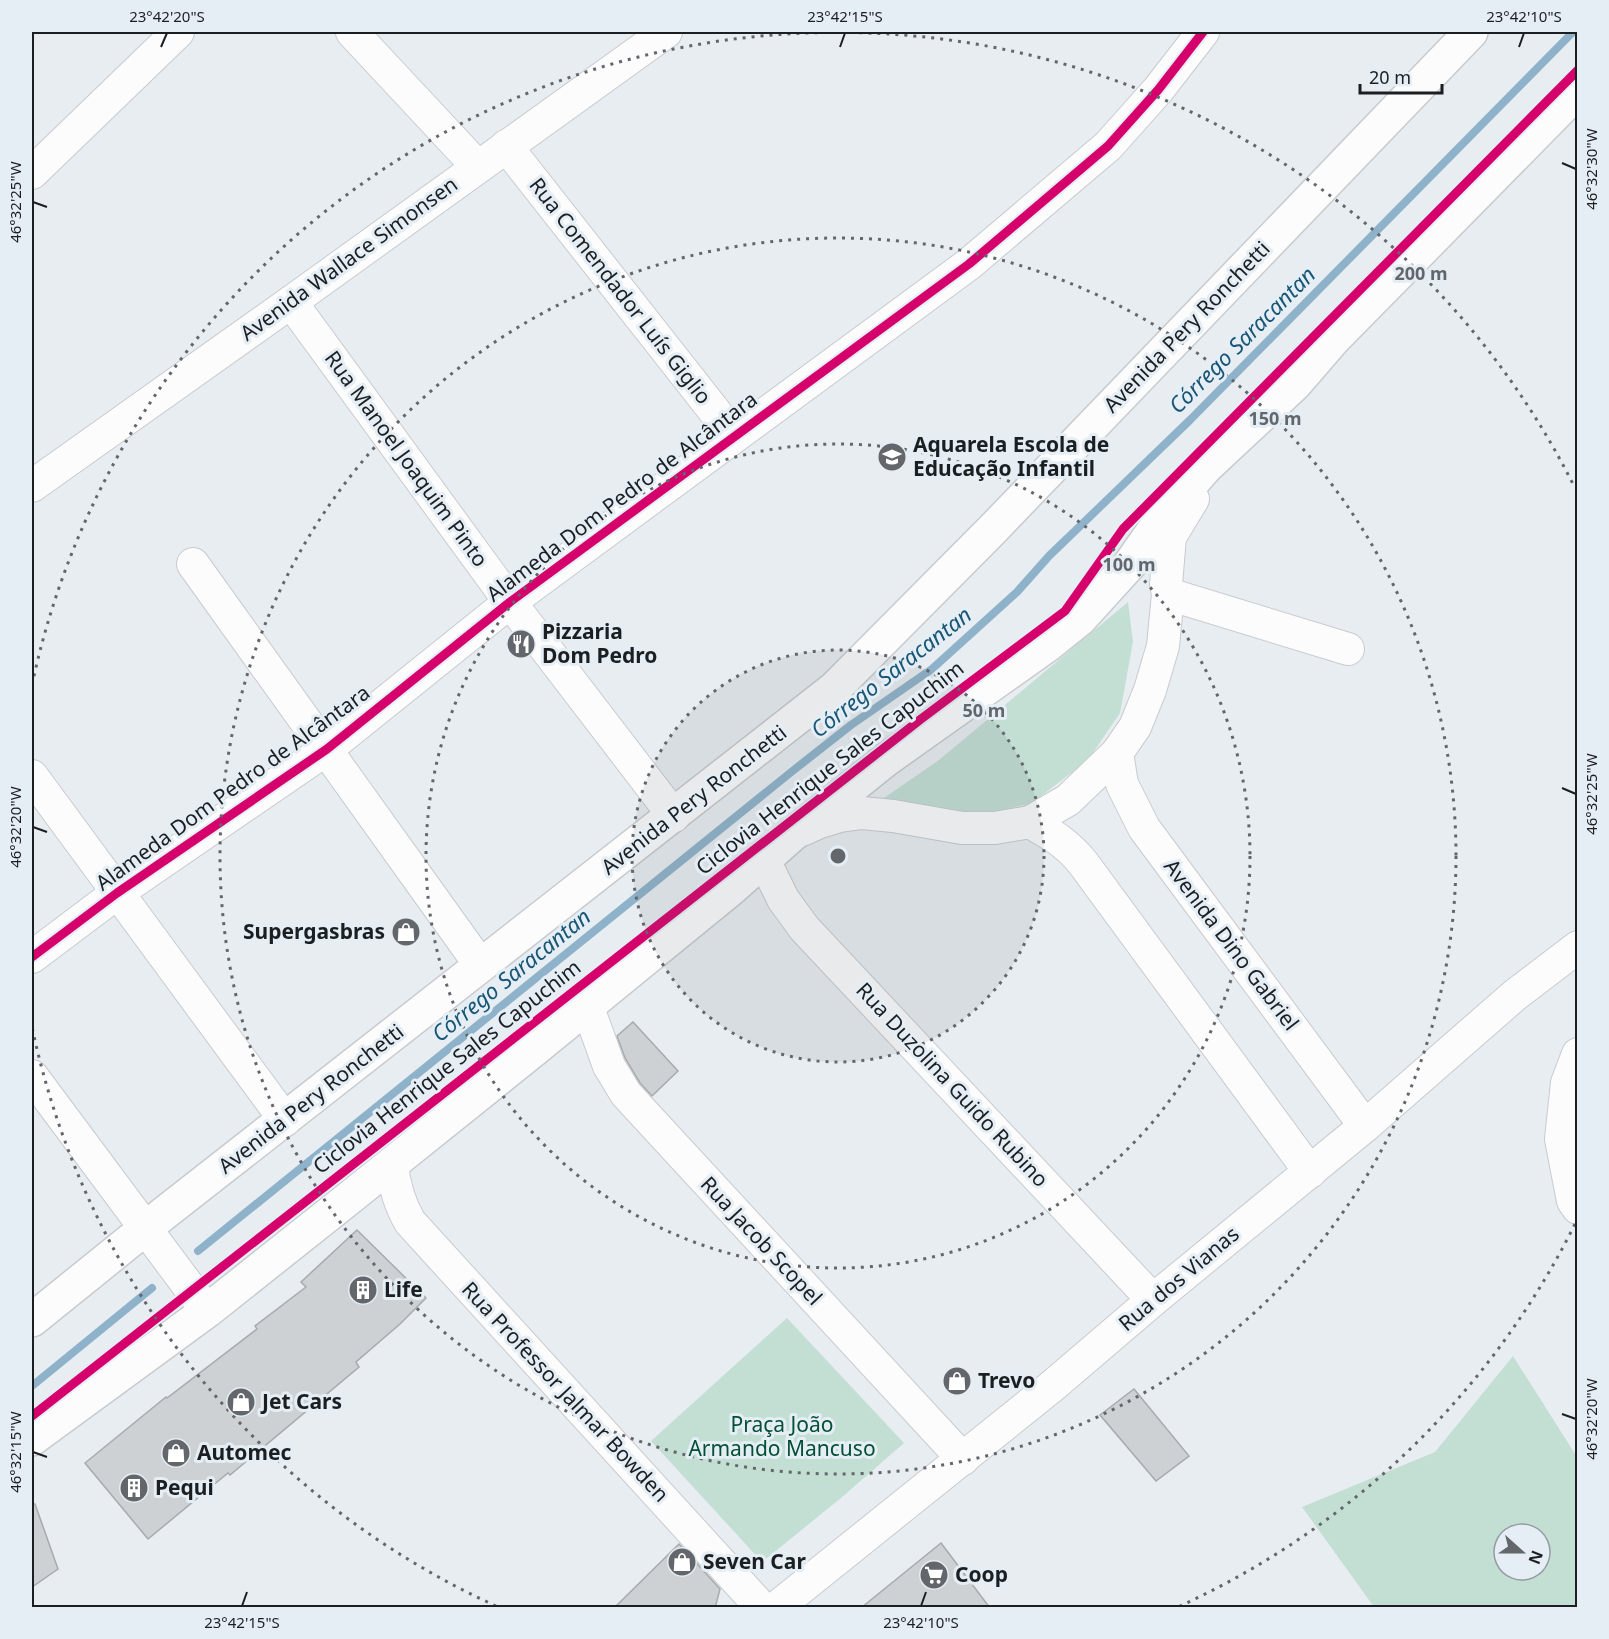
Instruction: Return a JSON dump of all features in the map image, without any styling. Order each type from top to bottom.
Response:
[{"type":"main road","name":"Avenida Pery Ronchetti","points":[[32,1320],[144,1229],[816,704],[860,664],[1000,522],[1471,32]]},
{"type":"main road","points":[[32,1439],[207,1311],[392,1164],[887,759],[1080,620],[1130,564],[1166,513],[1206,467],[1295,384],[1333,340],[1578,91]]},
{"type":"street","points":[[32,173],[178,32]]},
{"type":"street","points":[[352,32],[477,166]]},
{"type":"street","name":"Avenida Wallace Simonsen","points":[[32,486],[666,32]]},
{"type":"street","name":"Alameda Dom Pedro de Alcântara","points":[[32,957],[117,893],[327,748],[510,602],[969,264],[1108,146],[1158,90],[1203,32]]},
{"type":"street","name":"Rua Comendador Luís Giglio","points":[[506,146],[734,436]]},
{"type":"street","name":"Rua Manoel Joaquim Pinto","points":[[291,302],[510,602],[674,816]]},
{"type":"street","points":[[791,836],[820,822],[862,813],[962,828],[995,828],[1030,822],[1068,800],[1117,753],[1135,727],[1150,690],[1163,646],[1170,537],[1179,519],[1191,502],[1295,384]]},
{"type":"street","points":[[193,564],[481,966]]},
{"type":"street","points":[[1168,594],[1348,649]]},
{"type":"street","name":"Avenida Dino Gabriel","points":[[1117,753],[1122,784],[1144,828],[1365,1126]]},
{"type":"street","points":[[32,776],[285,1120]]},
{"type":"street","points":[[1030,822],[1058,838],[1073,850],[1310,1172]]},
{"type":"street","name":"Rua Duzolina Guido Rubino","points":[[764,860],[783,899],[804,928],[1154,1299]]},
{"type":"street","name":"Rua dos Vianas","points":[[776,1608],[963,1459],[1365,1126],[1515,995],[1578,947]]},
{"type":"street","name":"Rua Jacob Scopel","points":[[587,1005],[609,1066],[626,1094],[963,1459]]},
{"type":"street","points":[[1578,1054],[1567,1083],[1561,1138],[1573,1201],[1578,1208]]},
{"type":"street","points":[[32,1076],[186,1286],[207,1311]]},
{"type":"street","name":"Rua Professor Jalmar Bowden","points":[[392,1164],[399,1203],[410,1222],[762,1608]]},
{"type":"green space","points":[[1128,602],[1133,642],[1120,713],[1088,760],[1032,803],[953,821],[881,800],[939,760]]},
{"type":"green space","name":"Praça João Armando Mancuso","points":[[787,1318],[904,1443],[762,1562],[651,1441]]},
{"type":"green space","points":[[1513,1356],[1577,1457],[1577,1607],[1374,1607],[1302,1507],[1435,1452]]},
{"type":"building","points":[[633,1022],[678,1071],[652,1096],[640,1083],[625,1058],[617,1036]]},
{"type":"building","points":[[357,1230],[426,1298],[356,1362],[359,1367],[230,1475],[228,1473],[148,1539],[85,1463],[166,1397],[257,1329],[255,1326],[306,1287],[301,1282]]},
{"type":"building","points":[[1134,1389],[1189,1456],[1156,1481],[1100,1415]]},
{"type":"building","points":[[32,1504],[35,1504],[58,1569],[32,1587]]},
{"type":"building","name":"Coop","points":[[941,1543],[990,1608],[861,1608]]},
{"type":"building","name":"Seven Car","points":[[679,1544],[720,1589],[715,1608],[614,1608]]},
{"type":"waterway","name":"Córrego Saracantan","points":[[198,1251],[790,773],[851,725],[932,669],[1017,592],[1049,556],[1190,420],[1573,32]]},
{"type":"waterway","name":"Córrego Saracantan","points":[[32,1386],[152,1288]]},
{"type":"cycle path","points":[[32,957],[117,893],[327,749],[510,602],[969,264],[1108,146],[1158,90],[1203,32]]},
{"type":"cycle path","name":"Ciclovia Henrique Sales Capuchim","points":[[32,1416],[921,719],[1065,611],[1123,529],[1578,70]]},
{"type":"place","name":"Aquarela Escola de Educação Infantil","points":[[892,457]]},
{"type":"place","name":"Pizzaria Dom Pedro","points":[[521,644]]},
{"type":"place","name":"Supergasbras","points":[[406,932]]},
{"type":"place","name":"Life","points":[[363,1290]]},
{"type":"place","name":"Trevo","points":[[957,1381]]},
{"type":"place","name":"Jet Cars","points":[[241,1402]]},
{"type":"place","name":"Automec","points":[[176,1453]]},
{"type":"place","name":"Pequi","points":[[134,1488]]},
{"type":"place","name":"Seven Car","points":[[682,1562]]},
{"type":"place","name":"Coop","points":[[934,1575]]}]
